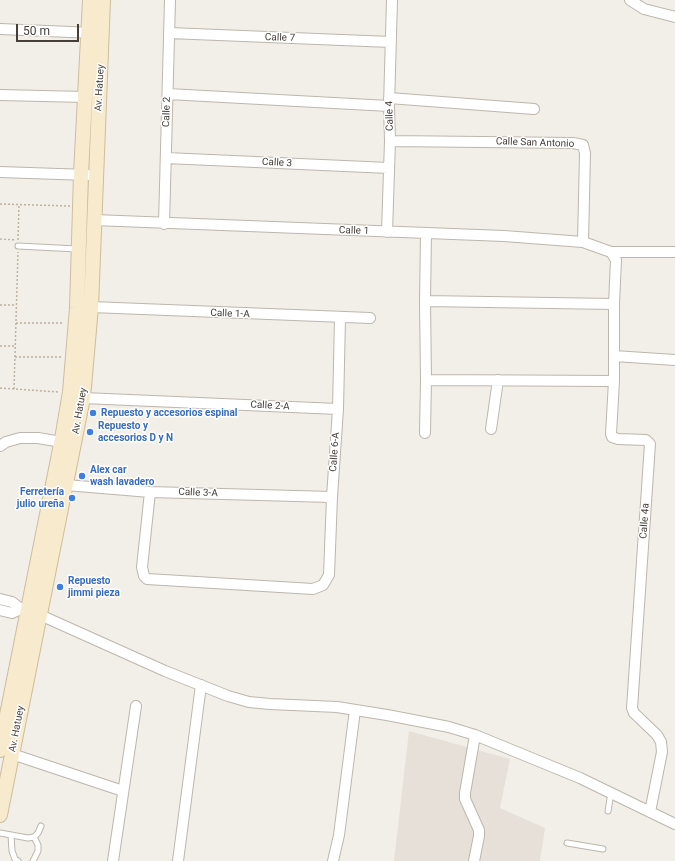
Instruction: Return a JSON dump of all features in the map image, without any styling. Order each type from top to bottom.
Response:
[{"type":"main road","name":"Av. Hatuey","points":[[30,612],[66,485],[70,392],[80,249],[81,174],[90,0]]},
{"type":"main road","name":"Av. Hatuey","points":[[0,815],[6,752],[30,612],[67,443],[83,398],[91,308],[103,33],[103,0]]},
{"type":"street","name":"Calle 2","points":[[164,224],[170,0]]},
{"type":"street","name":"Calle 4","points":[[387,232],[392,0]]},
{"type":"street","points":[[630,0],[644,10],[675,17]]},
{"type":"street","points":[[0,29],[103,33]]},
{"type":"street","name":"Calle 7","points":[[170,33],[391,42]]},
{"type":"street","points":[[168,94],[534,109]]},
{"type":"street","points":[[0,95],[85,97]]},
{"type":"street","name":"Calle San Antonio","points":[[390,141],[573,143],[583,145],[585,153],[583,242]]},
{"type":"street","name":"Calle 3","points":[[166,158],[389,168]]},
{"type":"street","points":[[0,172],[96,175]]},
{"type":"street","name":"Calle 1","points":[[94,220],[164,224],[504,236],[583,242],[611,252],[675,252]]},
{"type":"street","points":[[425,433],[426,233]]},
{"type":"street","name":"Calle 4a","points":[[611,252],[616,260],[614,304],[614,381],[610,430],[612,437],[618,439],[646,440],[650,444],[632,708],[634,714],[657,735],[661,742],[662,752],[650,812]]},
{"type":"street","points":[[425,301],[614,304]]},
{"type":"street","name":"Calle 1-A","points":[[91,308],[370,318]]},
{"type":"street","name":"Calle 6-A","points":[[150,492],[142,567],[144,576],[147,579],[313,589],[323,585],[329,575],[332,497],[338,409],[340,318]]},
{"type":"street","points":[[614,356],[675,360]]},
{"type":"street","points":[[426,380],[614,381]]},
{"type":"street","points":[[491,430],[498,380]]},
{"type":"street","name":"Calle 2-A","points":[[83,398],[338,409]]},
{"type":"street","points":[[0,446],[6,442],[20,438],[38,438],[67,443]]},
{"type":"street","name":"Calle 3-A","points":[[66,485],[150,492],[332,497]]},
{"type":"street","points":[[0,599],[12,602],[30,612],[200,685],[248,702],[355,710],[449,727],[475,735],[580,778],[675,824]]},
{"type":"street","points":[[0,610],[12,613],[30,612]]},
{"type":"street","points":[[178,861],[200,685]]},
{"type":"street","points":[[113,861],[136,706]]},
{"type":"street","points":[[333,861],[339,835],[355,710]]},
{"type":"street","points":[[474,861],[479,830],[465,799],[465,793],[475,735]]},
{"type":"street","points":[[6,752],[123,791]]},
{"type":"lane","points":[[18,246],[80,249]]},
{"type":"lane","points":[[608,811],[611,793]]},
{"type":"lane","points":[[0,833],[28,838],[34,837],[38,833],[40,826]]},
{"type":"lane","points":[[11,835],[12,851],[15,859],[18,861]]},
{"type":"lane","points":[[33,861],[38,851],[38,845],[34,837]]},
{"type":"lane","points":[[567,843],[603,849]]},
{"type":"path","points":[[0,204],[81,206]]},
{"type":"path","points":[[14,389],[19,204]]},
{"type":"path","points":[[0,239],[18,240]]},
{"type":"path","points":[[0,305],[17,305]]},
{"type":"path","points":[[16,323],[76,323]]},
{"type":"path","points":[[0,346],[16,346]]},
{"type":"path","points":[[15,357],[73,357]]},
{"type":"path","points":[[0,388],[70,392]]},
{"type":"shaded area","points":[[409,731],[510,759],[500,808],[545,828],[540,861],[394,861]]},
{"type":"place","name":"Repuesto y accesorios espinal","points":[[93,413]]},
{"type":"place","name":"Repuesto y accesorios D y N","points":[[90,432]]},
{"type":"place","name":"Alex car wash lavadero","points":[[82,476]]},
{"type":"place","name":"Ferretería julio ureña","points":[[72,498]]},
{"type":"place","name":"Repuesto jimmi pieza","points":[[60,587]]}]
